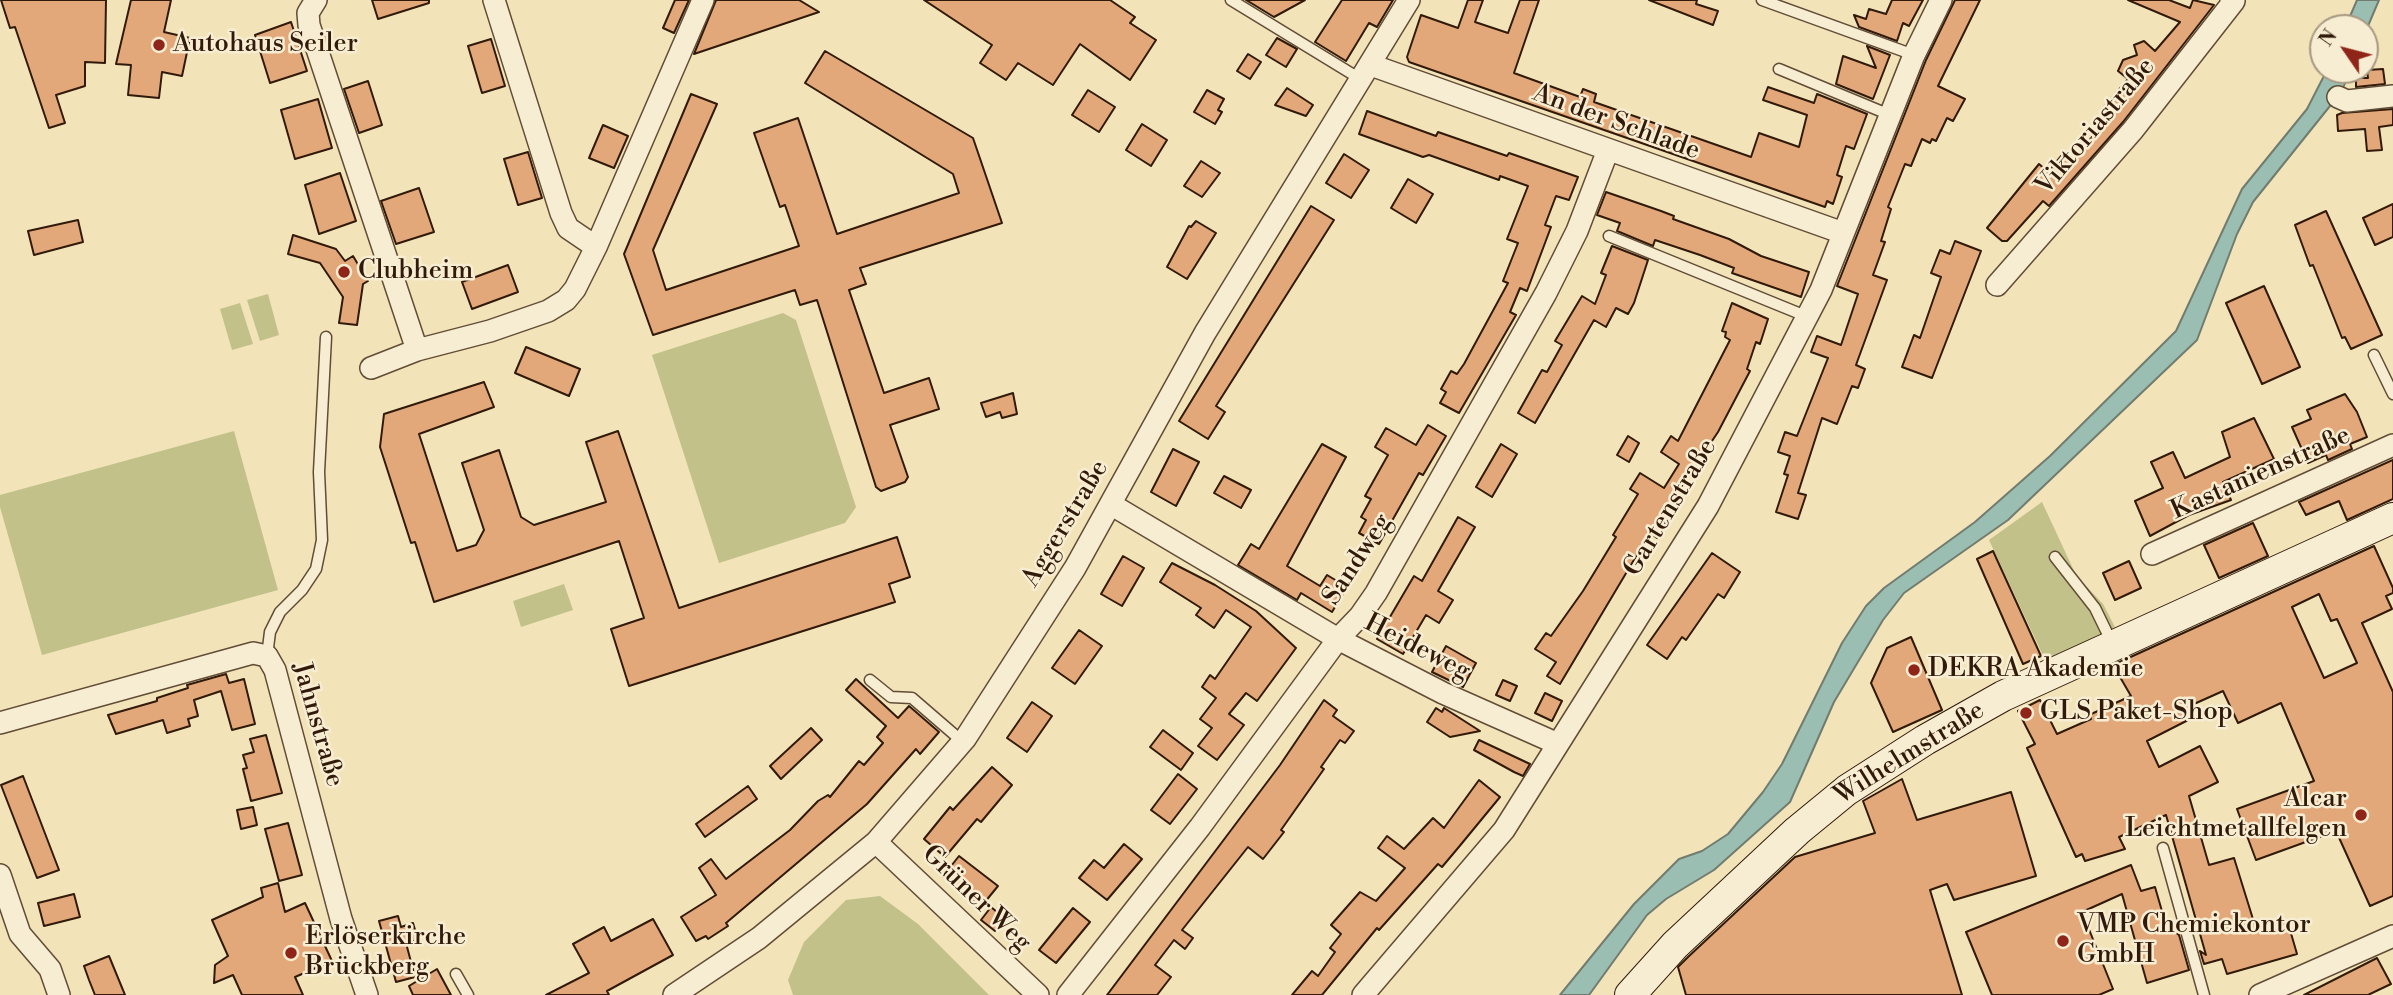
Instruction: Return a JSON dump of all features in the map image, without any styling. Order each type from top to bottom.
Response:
[{"type":"main road","name":"Wilhelmstraße","points":[[1641,990],[1740,883],[1847,790],[2003,696],[2392,521]]},
{"type":"street","points":[[316,0],[308,13],[309,25],[417,350]]},
{"type":"street","points":[[494,0],[561,214],[568,229],[596,247]]},
{"type":"street","points":[[371,368],[417,350],[548,311],[566,300],[575,289],[596,247],[703,0]]},
{"type":"street","name":"Aggerstraße","points":[[674,995],[759,938],[876,842],[963,742],[1075,568],[1205,333],[1367,73],[1409,0]]},
{"type":"street","name":"Gartenstraße","points":[[1363,995],[1504,830],[1708,506],[1808,317],[1914,55],[1941,0]]},
{"type":"street","name":"Viktoriastraße","points":[[1997,285],[2133,130],[2232,1]]},
{"type":"street","name":"An der Schlade","points":[[1367,73],[1608,149],[1843,233]]},
{"type":"street","points":[[2338,97],[2347,101],[2393,96]]},
{"type":"street","name":"Sandweg","points":[[1068,995],[1200,827],[1338,639],[1360,616],[1376,593],[1546,293],[1577,231],[1608,149]]},
{"type":"street","name":"Kastanienstraße","points":[[2152,554],[2393,444]]},
{"type":"street","name":"Heideweg","points":[[1112,505],[1338,639],[1443,693],[1558,744]]},
{"type":"street","name":"Jahnstraße","points":[[0,723],[253,653],[267,656],[275,670],[344,931],[367,995]]},
{"type":"street","name":"Grüner Weg","points":[[876,842],[1038,995]]},
{"type":"street","points":[[0,875],[20,933],[50,970],[59,995]]},
{"type":"street","points":[[2260,995],[2393,936]]},
{"type":"lane","points":[[1231,0],[1367,73]]},
{"type":"lane","points":[[1762,0],[1914,55]]},
{"type":"lane","points":[[1779,69],[1890,115]]},
{"type":"lane","points":[[1609,236],[1808,317]]},
{"type":"lane","points":[[267,656],[270,632],[280,612],[302,590],[316,569],[322,540],[319,472],[326,337]]},
{"type":"lane","points":[[2374,355],[2393,394]]},
{"type":"lane","points":[[2055,557],[2095,608],[2113,645]]},
{"type":"lane","points":[[870,680],[891,698],[912,698],[963,742]]},
{"type":"lane","points":[[2163,848],[2204,995]]},
{"type":"lane","points":[[456,974],[468,995]]},
{"type":"shaded area","points":[[268,294],[279,335],[260,341],[247,300]]},
{"type":"shaded area","points":[[240,303],[253,344],[232,350],[220,309]]},
{"type":"shaded area","points":[[783,313],[796,320],[856,507],[845,523],[719,563],[652,355]]},
{"type":"shaded area","points":[[234,431],[278,590],[42,655],[0,507],[0,495]]},
{"type":"shaded area","points":[[2042,502],[2076,575],[2103,604],[2115,627],[2046,662],[1989,540]]},
{"type":"shaded area","points":[[564,584],[573,610],[521,627],[513,601]]},
{"type":"shaded area","points":[[880,896],[918,924],[989,995],[793,995],[788,980],[804,942],[846,900]]},
{"type":"water","points":[[2357,0],[2379,0],[2373,14],[2351,14]]},
{"type":"water","points":[[2320,84],[2345,84],[2342,91],[2253,202],[2237,234],[2197,340],[2008,520],[1904,593],[1883,620],[1834,702],[1790,802],[1714,870],[1666,899],[1647,915],[1589,995],[1560,995],[1634,904],[1679,859],[1702,851],[1728,834],[1763,792],[1782,764],[1842,643],[1866,606],[1884,588],[1975,522],[2050,456],[2176,331],[2242,189],[2307,109]]},
{"type":"building","points":[[1,0],[106,0],[105,63],[85,62],[85,86],[56,95],[65,123],[49,128],[15,27],[10,28]]},
{"type":"building","name":"Autohaus Seiler","points":[[131,0],[171,0],[164,32],[190,38],[182,76],[162,72],[159,98],[128,95],[131,65],[116,64]]},
{"type":"building","points":[[372,0],[429,0],[429,3],[378,19]]},
{"type":"building","points":[[675,0],[689,0],[674,33],[663,28]]},
{"type":"building","points":[[716,0],[799,0],[819,12],[694,54]]},
{"type":"building","points":[[924,0],[1110,0],[1135,17],[1130,23],[1156,40],[1130,80],[1080,44],[1053,85],[1018,63],[1006,80],[980,63],[992,45]]},
{"type":"building","points":[[1246,0],[1305,0],[1274,17]]},
{"type":"building","points":[[1342,0],[1393,0],[1377,27],[1369,23],[1346,61],[1315,42]]},
{"type":"building","points":[[1468,0],[1483,0],[1475,22],[1508,33],[1520,0],[1539,0],[1514,73],[1580,97],[1583,89],[1596,94],[1594,102],[1751,157],[1759,133],[1799,147],[1807,115],[1763,100],[1768,87],[1814,103],[1817,94],[1867,114],[1854,149],[1846,146],[1837,175],[1842,177],[1833,204],[1827,201],[1825,207],[1409,62],[1407,57],[1421,15],[1458,28]]},
{"type":"building","points":[[1649,0],[1697,0],[1696,4],[1718,11],[1713,25]]},
{"type":"building","points":[[1892,0],[1923,0],[1909,26],[1903,23],[1897,41],[1859,27],[1854,15],[1866,19],[1869,9],[1886,14]]},
{"type":"building","points":[[1955,0],[1980,0],[1938,86],[1965,99],[1953,121],[1947,118],[1936,141],[1932,139],[1930,143],[1922,139],[1911,166],[1905,164],[1888,207],[1891,209],[1881,241],[1885,242],[1873,275],[1887,280],[1856,365],[1865,369],[1858,388],[1852,386],[1837,424],[1822,418],[1798,493],[1806,495],[1798,519],[1776,512],[1788,475],[1784,474],[1790,456],[1778,452],[1785,432],[1797,436],[1828,358],[1811,352],[1817,336],[1841,345],[1858,294],[1837,286],[1926,60]]},
{"type":"building","points":[[2128,0],[2169,0],[2190,8],[2193,0],[2214,5],[2123,122],[2049,206],[2043,201],[2007,241],[2002,241],[1987,228],[2039,164],[2048,172],[2062,155],[2071,163],[2110,115],[2104,107],[2128,79],[2118,71],[2123,60],[2137,55],[2134,45],[2144,41],[2155,51],[2180,22]]},
{"type":"building","points":[[291,22],[307,71],[270,83],[255,35]]},
{"type":"building","points":[[1277,38],[1297,49],[1286,67],[1266,55]]},
{"type":"building","points":[[491,39],[505,86],[482,93],[468,46]]},
{"type":"building","points":[[1867,46],[1890,55],[1873,99],[1836,84],[1843,56],[1876,68]]},
{"type":"building","points":[[825,51],[973,138],[1002,223],[860,268],[866,284],[849,290],[884,393],[929,378],[939,409],[890,425],[908,477],[905,482],[881,491],[876,487],[817,300],[800,305],[795,290],[653,335],[624,254],[691,94],[717,104],[653,250],[666,290],[799,246],[785,205],[780,207],[754,133],[798,118],[837,234],[959,193],[953,174],[805,83]]},
{"type":"building","points":[[1248,54],[1261,62],[1250,79],[1237,71]]},
{"type":"building","points":[[2379,69],[2383,69],[2385,84],[2356,87],[2356,84],[2379,84]]},
{"type":"building","points":[[368,81],[382,125],[359,133],[344,89]]},
{"type":"building","points":[[1287,88],[1313,105],[1306,116],[1275,105]]},
{"type":"building","points":[[1088,90],[1115,107],[1099,132],[1072,115]]},
{"type":"building","points":[[1207,90],[1224,99],[1218,110],[1222,112],[1215,124],[1194,112]]},
{"type":"building","points":[[318,99],[332,148],[295,159],[281,110]]},
{"type":"building","points":[[2393,109],[2393,125],[2379,127],[2382,150],[2367,151],[2365,129],[2338,131],[2337,115],[2342,113]]},
{"type":"building","points":[[1367,111],[1436,136],[1438,132],[1578,177],[1569,200],[1556,196],[1545,225],[1551,227],[1527,291],[1520,288],[1510,312],[1516,315],[1459,413],[1440,403],[1446,392],[1441,389],[1451,371],[1457,374],[1464,364],[1508,283],[1503,281],[1518,243],[1507,239],[1528,186],[1500,176],[1499,180],[1429,155],[1423,157],[1359,134]]},
{"type":"building","points":[[1142,124],[1167,140],[1151,166],[1126,150]]},
{"type":"building","points":[[603,125],[628,136],[614,168],[589,158]]},
{"type":"building","points":[[528,152],[542,198],[518,205],[504,159]]},
{"type":"building","points":[[1344,154],[1369,170],[1351,198],[1326,183]]},
{"type":"building","points":[[1201,161],[1220,173],[1202,197],[1184,186]]},
{"type":"building","points":[[340,173],[356,221],[319,234],[305,185]]},
{"type":"building","points":[[1408,179],[1433,194],[1416,223],[1391,208]]},
{"type":"building","points":[[419,188],[434,232],[396,244],[381,201]]},
{"type":"building","points":[[1606,192],[1674,216],[1673,219],[1729,239],[1761,256],[1809,272],[1801,297],[1732,273],[1734,268],[1700,255],[1655,240],[1653,246],[1617,231],[1620,223],[1597,215]]},
{"type":"building","points":[[2393,204],[2393,237],[2375,245],[2363,218]]},
{"type":"building","points":[[1311,206],[1334,220],[1216,406],[1225,412],[1208,439],[1179,421]]},
{"type":"building","points":[[2326,211],[2382,335],[2351,349],[2345,337],[2342,338],[2295,225]]},
{"type":"building","points":[[78,220],[83,242],[34,255],[28,231]]},
{"type":"building","points":[[1196,221],[1216,233],[1187,279],[1167,267],[1189,226]]},
{"type":"building","name":"Clubheim","points":[[293,235],[336,249],[345,261],[353,256],[368,281],[363,284],[357,325],[339,323],[343,297],[320,263],[288,254]]},
{"type":"building","points":[[1955,241],[1981,251],[1932,378],[1902,367],[1914,335],[1920,338],[1941,277],[1931,273],[1940,250],[1950,254]]},
{"type":"building","points":[[1612,246],[1648,260],[1634,303],[1628,314],[1616,308],[1606,327],[1594,320],[1535,423],[1518,413],[1542,370],[1547,372],[1562,345],[1555,341],[1582,296],[1595,304],[1606,275],[1601,273]]},
{"type":"building","points":[[508,265],[518,292],[472,309],[462,282]]},
{"type":"building","points":[[2264,286],[2300,367],[2262,384],[2226,303]]},
{"type":"building","points":[[1732,303],[1768,319],[1760,344],[1756,342],[1747,369],[1750,371],[1718,432],[1659,520],[1666,524],[1657,538],[1650,533],[1560,684],[1547,676],[1556,662],[1535,649],[1546,633],[1551,636],[1616,537],[1613,535],[1638,494],[1630,489],[1640,473],[1664,488],[1679,464],[1661,452],[1671,436],[1678,441],[1730,340],[1725,337],[1726,332],[1722,331]]},
{"type":"building","points":[[526,347],[580,369],[569,396],[515,373]]},
{"type":"building","points":[[484,382],[494,407],[419,434],[457,551],[476,545],[484,530],[462,463],[499,450],[521,517],[534,525],[606,502],[586,442],[618,431],[679,608],[897,537],[910,577],[889,584],[895,602],[629,686],[611,629],[644,618],[619,541],[434,602],[415,542],[411,543],[380,447],[384,414]]},
{"type":"building","points":[[1013,393],[1017,414],[1002,418],[1000,412],[986,417],[981,403]]},
{"type":"building","points":[[2345,394],[2357,412],[2367,437],[2350,444],[2352,449],[2328,460],[2326,455],[2308,463],[2292,427],[2311,419],[2307,410]]},
{"type":"building","points":[[2254,418],[2274,459],[2223,482],[2231,500],[2189,515],[2150,536],[2135,501],[2163,488],[2151,462],[2173,452],[2185,478],[2230,457],[2222,432]]},
{"type":"building","points":[[1428,425],[1446,436],[1423,475],[1419,473],[1379,544],[1359,533],[1366,520],[1361,517],[1371,499],[1365,496],[1388,455],[1375,447],[1386,428],[1416,445]]},
{"type":"building","points":[[1628,436],[1639,443],[1629,462],[1617,455]]},
{"type":"building","points":[[1322,444],[1346,457],[1287,566],[1320,586],[1327,575],[1347,587],[1332,612],[1301,593],[1297,600],[1238,565],[1251,544],[1259,549]]},
{"type":"building","points":[[1501,444],[1517,454],[1492,497],[1476,487]]},
{"type":"building","points":[[1173,449],[1199,462],[1176,506],[1151,492]]},
{"type":"building","points":[[2393,460],[2393,499],[2347,520],[2339,501],[2306,515],[2299,502]]},
{"type":"building","points":[[1224,476],[1251,490],[1241,508],[1214,493]]},
{"type":"building","points":[[1458,517],[1475,527],[1438,591],[1453,600],[1439,623],[1426,615],[1403,654],[1377,639],[1414,576],[1422,581]]},
{"type":"building","points":[[2253,523],[2268,556],[2219,578],[2204,545]]},
{"type":"building","points":[[2374,546],[2393,588],[2393,593],[2386,596],[2392,609],[2362,623],[2393,692],[2393,896],[2370,906],[2336,831],[2256,860],[2237,809],[2314,781],[2281,703],[2238,723],[2223,691],[2194,704],[2198,715],[2147,741],[2159,767],[2200,746],[2218,782],[2189,796],[2209,865],[2234,858],[2257,932],[2288,923],[2297,954],[2227,974],[2222,959],[2204,964],[2200,951],[2206,955],[2166,815],[2119,837],[2125,849],[2085,861],[2082,854],[2076,857],[2027,748],[2035,744],[2018,711],[2040,700],[2057,734],[2091,719],[2089,715],[2131,696],[2113,665]],"holes":[[[2319,594],[2331,621],[2337,619],[2357,663],[2324,678],[2292,607]]]},
{"type":"building","points":[[1993,551],[2041,656],[2023,664],[1977,559]]},
{"type":"building","points":[[1712,553],[1740,572],[1724,598],[1718,594],[1686,640],[1682,637],[1667,659],[1647,645]]},
{"type":"building","points":[[1123,556],[1144,568],[1122,606],[1101,594]]},
{"type":"building","points":[[2129,561],[2141,588],[2115,600],[2103,573]]},
{"type":"building","points":[[1172,563],[1215,585],[1256,611],[1296,648],[1257,701],[1246,693],[1229,714],[1244,725],[1217,760],[1198,746],[1212,728],[1200,719],[1216,698],[1202,687],[1210,675],[1215,679],[1251,627],[1226,610],[1214,628],[1196,615],[1201,608],[1160,582]]},
{"type":"building","points":[[1079,630],[1102,646],[1075,684],[1052,668]]},
{"type":"building","points":[[1911,637],[1942,710],[1893,732],[1871,683],[1887,648]]},
{"type":"building","points":[[1446,646],[1476,663],[1463,687],[1432,672]]},
{"type":"building","points":[[226,674],[229,683],[244,679],[255,724],[232,730],[221,691],[194,700],[198,716],[188,719],[190,726],[167,733],[163,720],[116,734],[108,715],[157,701],[157,698],[188,688],[187,685]]},
{"type":"building","points":[[856,679],[898,718],[909,706],[939,732],[920,754],[916,749],[867,804],[726,923],[728,926],[708,939],[706,936],[696,941],[681,917],[716,895],[699,868],[711,859],[726,879],[790,830],[818,801],[828,795],[830,797],[859,761],[864,765],[883,743],[877,737],[886,726],[846,690]]},
{"type":"building","points":[[1503,680],[1517,686],[1510,701],[1496,695]]},
{"type":"building","points":[[1545,693],[1562,701],[1552,721],[1535,713]]},
{"type":"building","points":[[1324,700],[1337,710],[1333,716],[1354,731],[1345,743],[1340,740],[1321,767],[1324,769],[1281,830],[1284,832],[1263,859],[1248,847],[1182,930],[1193,938],[1185,949],[1174,940],[1155,965],[1171,977],[1157,995],[1107,995],[1280,765]]},
{"type":"building","points":[[1032,702],[1052,716],[1027,752],[1007,738]]},
{"type":"building","points":[[1436,708],[1442,712],[1444,708],[1480,731],[1450,737],[1427,722]]},
{"type":"building","points":[[811,728],[822,740],[781,779],[770,766]]},
{"type":"building","points":[[1163,730],[1193,753],[1181,770],[1150,747]]},
{"type":"building","points":[[266,735],[282,793],[251,801],[243,769],[247,768],[243,755],[254,752],[250,739]]},
{"type":"building","points":[[1479,740],[1530,764],[1523,776],[1474,750]]},
{"type":"building","points":[[992,767],[1012,785],[981,822],[977,819],[945,857],[924,839],[950,807],[953,810]]},
{"type":"building","points":[[1178,774],[1197,789],[1170,824],[1151,810]]},
{"type":"building","points":[[23,776],[59,870],[37,878],[1,785]]},
{"type":"building","points":[[1902,779],[1917,820],[2011,792],[2036,876],[1954,900],[1947,884],[1930,890],[1962,995],[1686,995],[1678,967],[1688,957],[1795,857],[1875,833],[1863,801]]},
{"type":"building","points":[[1479,780],[1500,797],[1442,867],[1438,864],[1379,930],[1377,928],[1322,995],[1292,995],[1312,971],[1318,976],[1335,952],[1330,948],[1341,934],[1331,925],[1360,892],[1376,901],[1405,868],[1378,848],[1387,836],[1404,849],[1433,818],[1444,828]]},
{"type":"building","points":[[748,786],[757,799],[705,837],[696,824]]},
{"type":"building","points":[[253,807],[257,825],[241,829],[237,810]]},
{"type":"building","points":[[288,823],[302,875],[279,881],[265,829]]},
{"type":"building","points":[[1124,844],[1142,859],[1107,900],[1079,878],[1094,860],[1104,868]]},
{"type":"building","points":[[959,856],[998,886],[980,908],[944,875]]},
{"type":"building","points":[[2131,865],[2141,891],[2155,887],[2166,925],[2179,935],[2189,970],[2147,983],[2122,894],[2082,912],[2113,989],[2099,995],[1992,995],[1966,932]]},
{"type":"building","points":[[278,883],[285,912],[305,903],[332,961],[295,977],[303,995],[242,995],[233,975],[214,983],[215,965],[228,956],[212,920],[263,897],[261,888]]},
{"type":"building","points":[[74,894],[80,917],[44,926],[38,903]]},
{"type":"building","points":[[991,907],[1004,918],[995,931],[981,920]]},
{"type":"building","points":[[1073,908],[1090,922],[1056,963],[1039,950]]},
{"type":"building","points":[[398,916],[401,927],[413,923],[418,940],[406,943],[415,977],[396,982],[379,921]]},
{"type":"building","points":[[653,919],[673,955],[607,991],[609,995],[546,995],[589,973],[573,944],[604,927],[611,941]]},
{"type":"building","points":[[109,956],[125,995],[95,995],[84,966]]},
{"type":"building","points":[[2377,958],[2391,984],[2368,995],[2304,995]]},
{"type":"building","points":[[437,969],[451,995],[413,995],[409,986]]},
{"type":"place","name":"Autohaus Seiler","points":[[159,45]]},
{"type":"place","name":"Clubheim","points":[[344,272]]},
{"type":"place","name":"DEKRA Akademie","points":[[1914,670]]},
{"type":"place","name":"GLS Paket-Shop","points":[[2026,713]]},
{"type":"place","name":"Alcar Leichtmetallfelgen","points":[[2361,815]]},
{"type":"place","name":"VMP Chemiekontor GmbH","points":[[2063,941]]},
{"type":"place","name":"Erlöserkirche Brückberg","points":[[291,953]]}]
